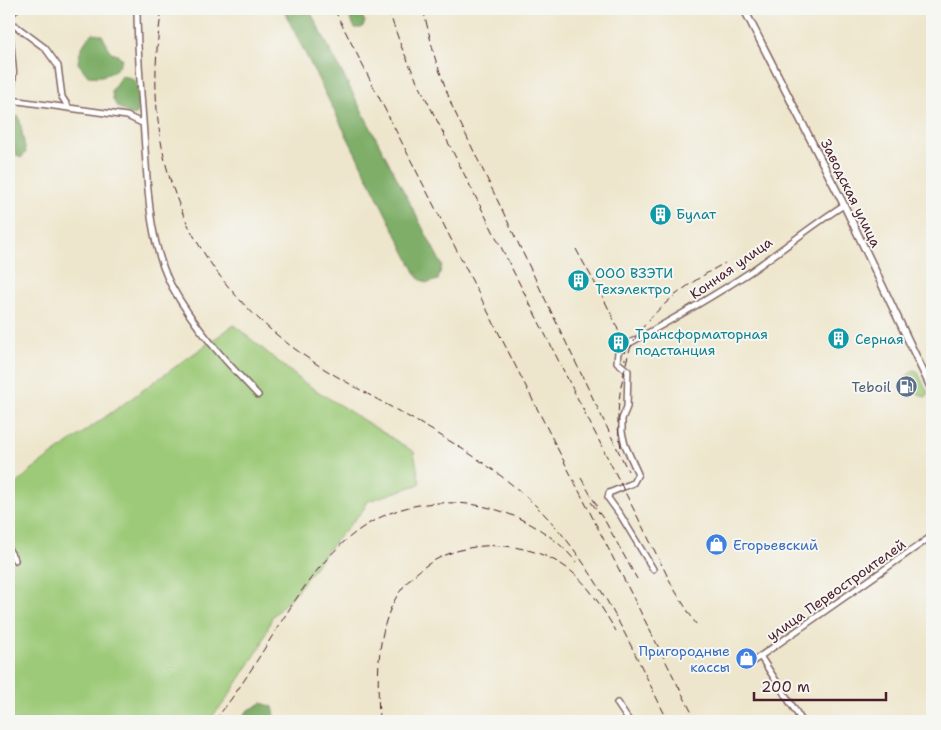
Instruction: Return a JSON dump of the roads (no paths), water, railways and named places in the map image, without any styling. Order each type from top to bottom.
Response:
[{"type":"street","points":[[16,9],[9,19],[45,48],[58,66],[62,97],[69,108]]},
{"type":"street","points":[[137,9],[142,123],[148,198],[158,248],[170,284],[191,320],[218,353],[258,395]]},
{"type":"street","name":"Заводская улица","points":[[744,9],[844,206],[932,390]]},
{"type":"street","points":[[9,30],[13,72],[9,114]]},
{"type":"street","points":[[11,100],[126,116],[142,123]]},
{"type":"street","name":"Конная улица","points":[[653,569],[608,498],[611,492],[632,483],[638,474],[622,438],[621,426],[626,407],[628,371],[617,362],[618,352],[628,344],[706,301],[752,270],[811,226],[844,206]]},
{"type":"street","name":"улица Первостроителей","points":[[752,662],[932,536]]},
{"type":"street","points":[[9,550],[16,560]]},
{"type":"street","points":[[760,656],[802,721]]},
{"type":"street","points":[[617,703],[629,721]]},
{"type":"railway","points":[[162,9],[156,65],[158,119],[167,169],[184,216],[208,260],[240,300],[279,337],[326,370],[434,431],[486,465],[534,504],[556,527],[594,579],[625,634],[668,721]]},
{"type":"railway","points":[[334,9],[696,721]]},
{"type":"railway","points":[[388,9],[401,46],[415,77],[674,589],[696,624]]},
{"type":"railway","points":[[423,9],[435,58],[452,106],[628,471]]},
{"type":"railway","points":[[576,249],[613,319],[624,348],[625,360]]},
{"type":"railway","points":[[621,447],[618,432],[621,386],[630,349],[637,336],[658,310],[684,288],[725,263]]},
{"type":"railway","points":[[581,478],[597,506]]},
{"type":"railway","points":[[591,502],[605,521],[637,579]]},
{"type":"railway","points":[[214,721],[317,570],[347,539],[382,517],[424,504],[476,505],[490,508],[518,518],[544,532],[567,551],[576,562]]},
{"type":"railway","points":[[379,721],[378,681],[381,641],[388,615],[401,590],[419,571],[441,557],[465,549],[491,546],[518,548],[543,555],[567,568],[582,581],[616,631]]},
{"type":"place","name":"Булат","points":[[660,214]]},
{"type":"place","name":"ООО ВЗЭТИ Техэлектро","points":[[579,281]]},
{"type":"place","name":"Серная","points":[[839,339]]},
{"type":"place","name":"Трансформаторная подстанция","points":[[619,342]]},
{"type":"place","name":"Teboil","points":[[907,387]]},
{"type":"place","name":"Егорьевский","points":[[717,545]]},
{"type":"place","name":"Пригородные кассы","points":[[746,659]]}]
